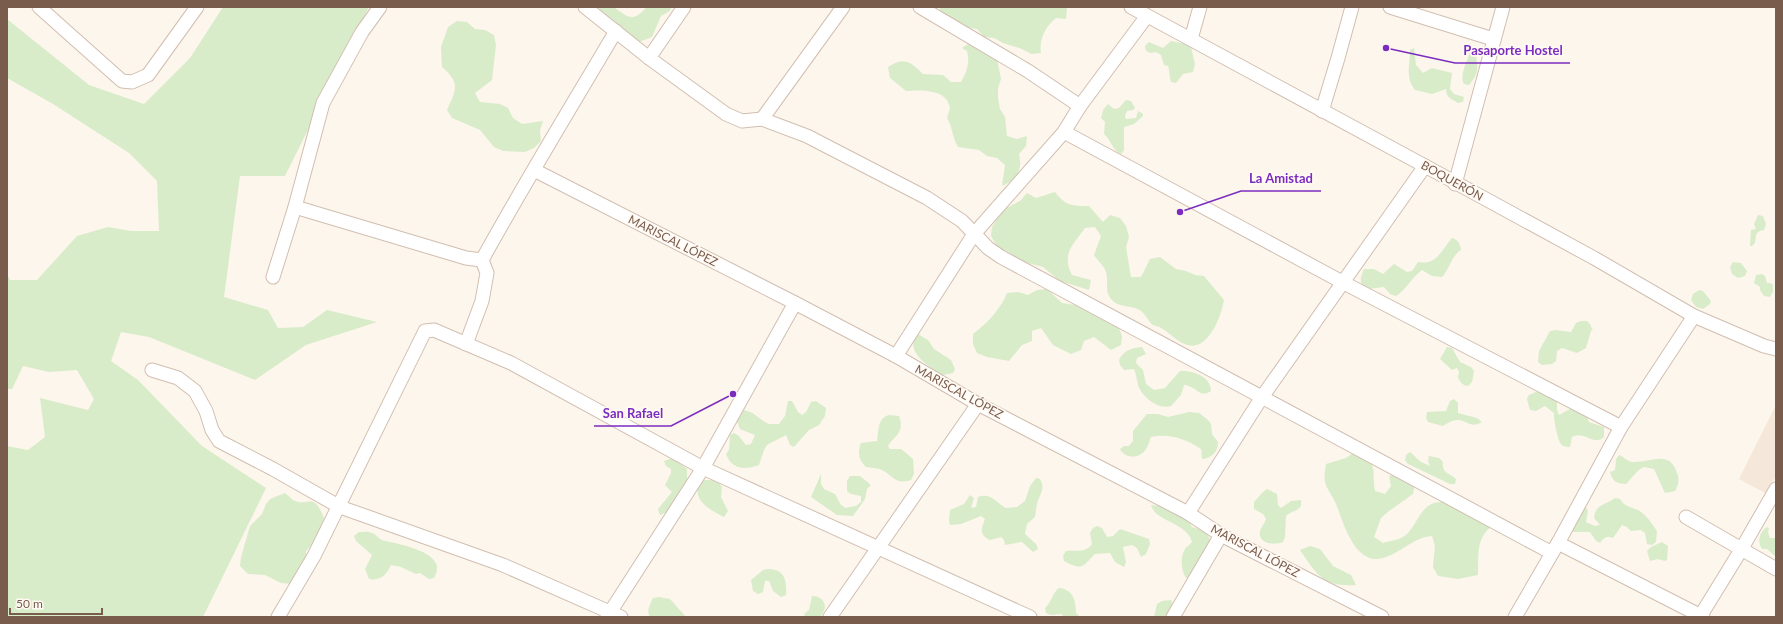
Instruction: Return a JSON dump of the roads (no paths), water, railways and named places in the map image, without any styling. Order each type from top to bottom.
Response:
[{"type":"street","points":[[39,7],[122,81],[132,82],[148,75],[197,7]]},
{"type":"street","points":[[273,277],[295,207],[323,103],[362,32],[380,7]]},
{"type":"street","points":[[585,7],[649,58],[726,114],[742,121],[762,119],[808,136],[927,198],[962,220],[988,248],[1001,257],[1262,397],[1555,548],[1702,616],[1776,489]]},
{"type":"street","points":[[649,58],[684,7]]},
{"type":"street","points":[[762,119],[843,7]]},
{"type":"street","points":[[920,7],[1028,71],[1080,106]]},
{"type":"street","name":"BOQUERÓN","points":[[1131,7],[1594,258],[1694,316],[1764,346],[1776,349]]},
{"type":"street","points":[[1191,39],[1200,7]]},
{"type":"street","points":[[1322,111],[1352,7]]},
{"type":"street","points":[[1390,7],[1493,39]]},
{"type":"street","points":[[1456,184],[1493,39],[1503,7]]},
{"type":"street","points":[[896,356],[974,234],[1064,132],[1080,106],[1147,16]]},
{"type":"street","points":[[466,344],[482,301],[487,273],[482,260],[515,199],[534,170],[616,31]]},
{"type":"street","points":[[1064,132],[1344,283],[1621,427]]},
{"type":"street","points":[[1188,512],[1262,397],[1344,283],[1425,166]]},
{"type":"street","name":"MARISCAL LÓPEZ","points":[[534,170],[896,356],[978,404],[1188,512],[1221,535],[1382,617]]},
{"type":"street","points":[[295,207],[466,258],[482,260]]},
{"type":"street","points":[[152,370],[178,378],[195,391],[206,410],[212,430],[219,441],[340,506],[503,565],[613,615],[703,468],[795,303]]},
{"type":"street","points":[[1515,617],[1555,548],[1621,427],[1694,316]]},
{"type":"street","points":[[278,617],[314,556],[340,506],[425,331],[439,332],[511,363],[703,468],[1030,617]]},
{"type":"street","points":[[830,617],[880,548],[978,404]]},
{"type":"street","points":[[1686,518],[1776,569]]},
{"type":"street","points":[[1172,617],[1221,535]]},
{"type":"place","name":"Pasaporte Hostel","points":[[1386,48]]},
{"type":"place","name":"La Amistad","points":[[1180,212]]},
{"type":"place","name":"San Rafael","points":[[733,394]]}]
